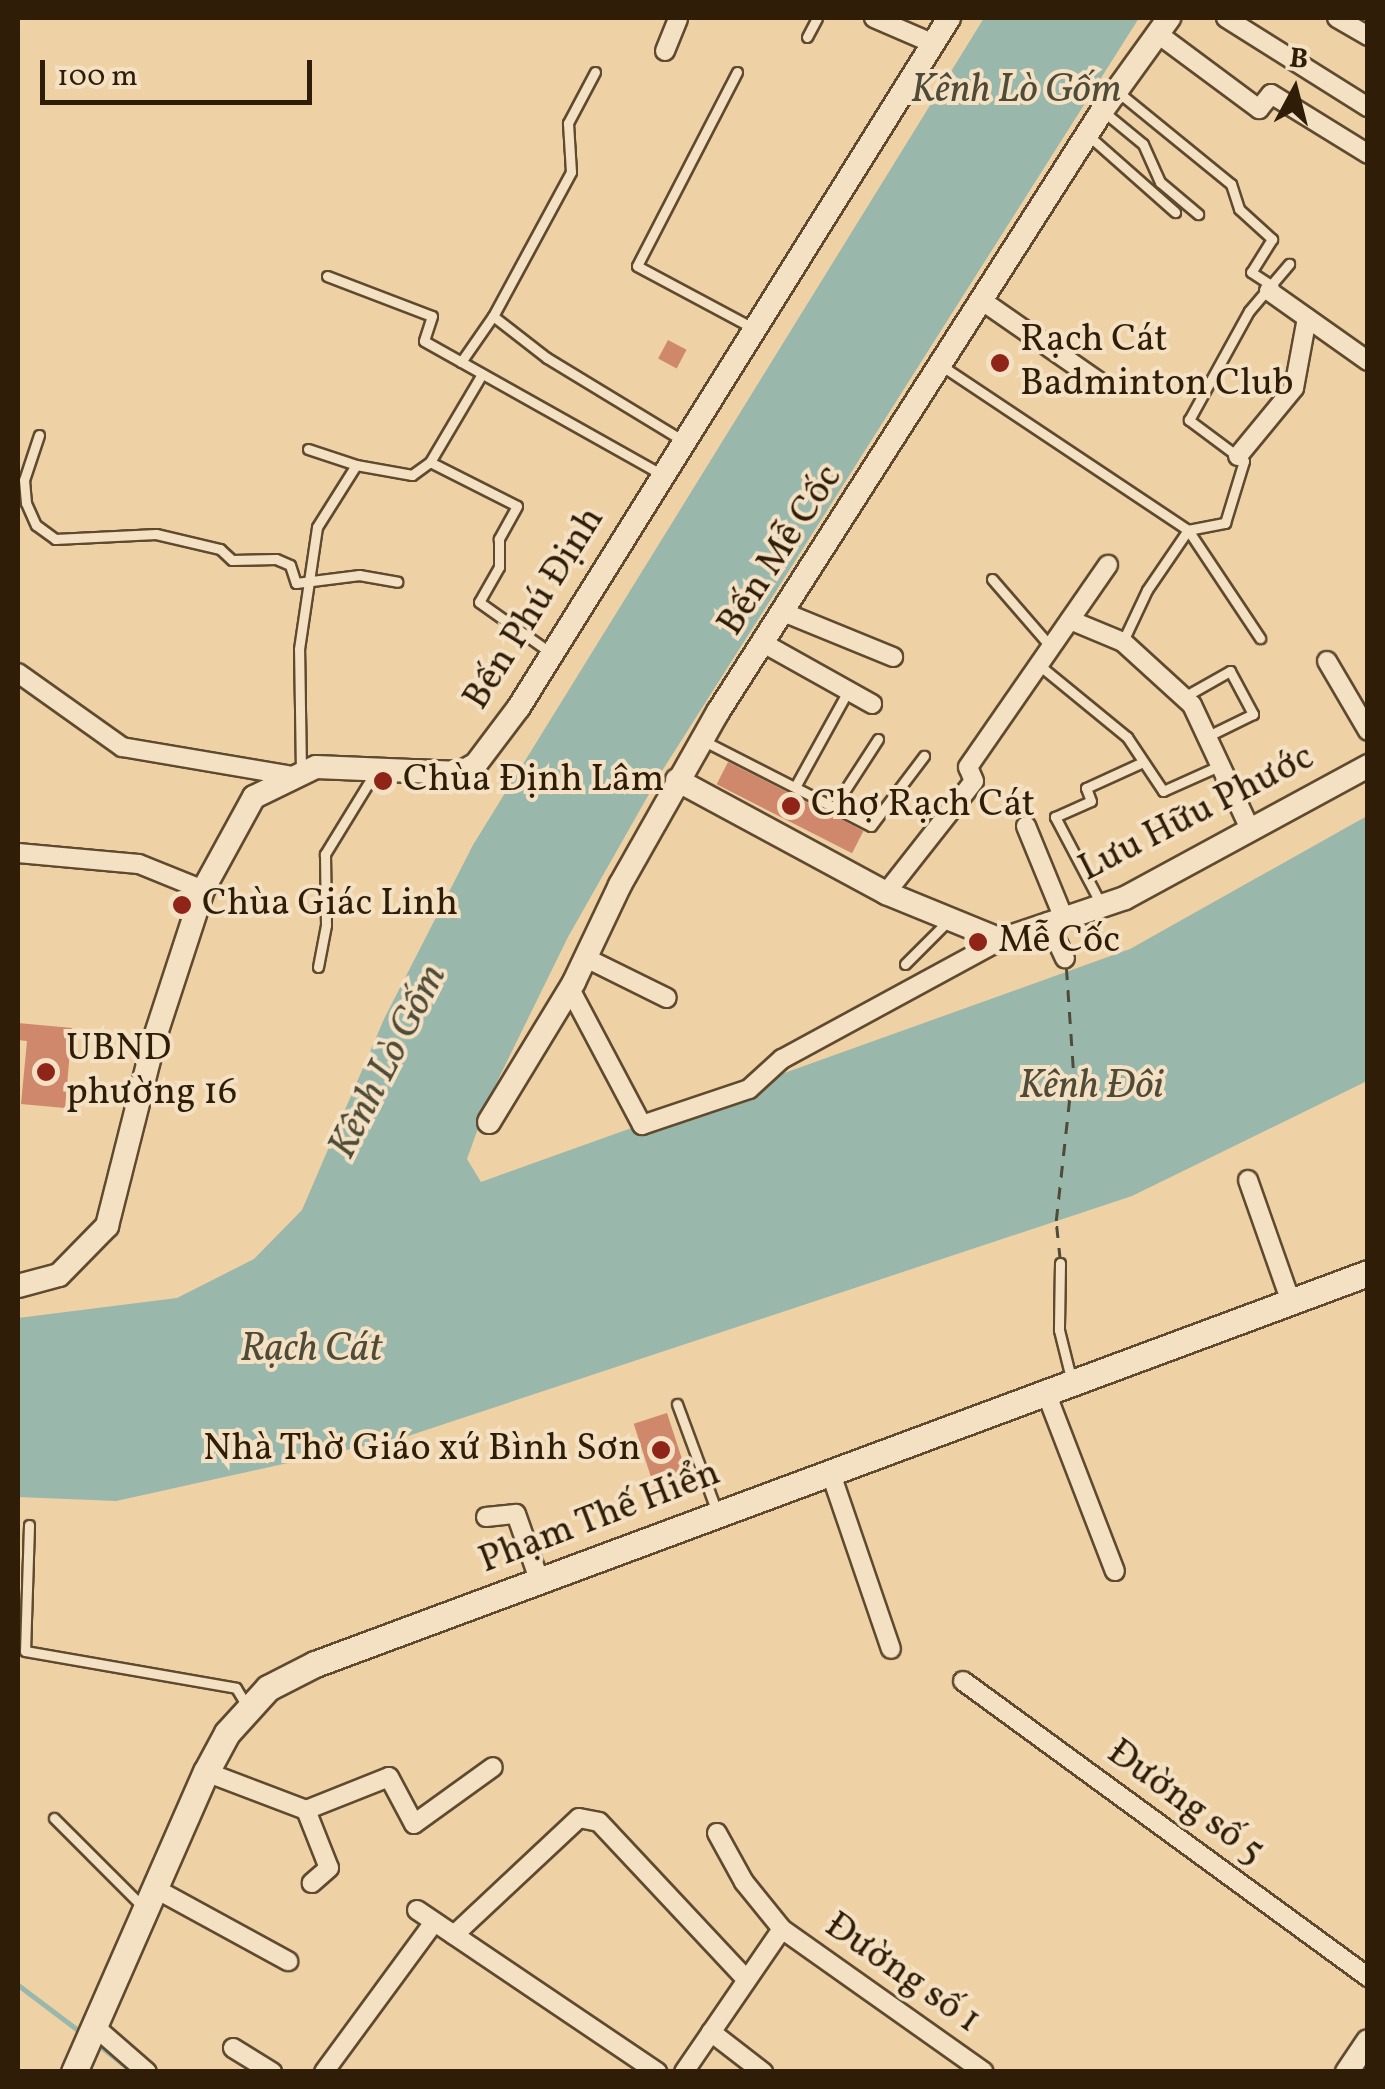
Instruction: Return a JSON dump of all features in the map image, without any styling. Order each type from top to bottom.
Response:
[{"type":"main road","name":"Phạm Thế Hiển","points":[[78,2063],[206,1772],[247,1706],[291,1674],[1072,1380],[1368,1274]]},
{"type":"street","points":[[664,51],[678,18]]},
{"type":"street","points":[[874,18],[934,44]]},
{"type":"street","name":"Bến Phú Định","points":[[294,774],[460,773],[476,764],[551,653],[950,18]]},
{"type":"street","points":[[1226,18],[1368,107]]},
{"type":"street","points":[[1336,18],[1368,36]]},
{"type":"street","points":[[1160,23],[1259,109],[1272,94],[1368,154]]},
{"type":"street","name":"Bến Mễ Cốc","points":[[490,1122],[570,989],[677,780],[1160,23]]},
{"type":"street","points":[[1272,289],[1368,361]]},
{"type":"street","points":[[984,302],[1099,382]]},
{"type":"street","points":[[1238,456],[1294,388],[1306,318]]},
{"type":"street","points":[[886,893],[974,781],[968,768],[1108,565]]},
{"type":"street","points":[[783,612],[893,657]]},
{"type":"street","points":[[1070,620],[1122,642],[1184,696],[1250,829]]},
{"type":"street","points":[[763,643],[872,704]]},
{"type":"street","points":[[1327,661],[1368,731]]},
{"type":"street","points":[[18,673],[122,747],[294,774]]},
{"type":"street","name":"Lưu Hữu Phước","points":[[570,989],[642,1125],[749,1090],[782,1060],[1001,940],[1102,906],[1368,766]]},
{"type":"street","points":[[18,1286],[59,1275],[107,1226],[154,1040],[203,890],[254,797],[294,774]]},
{"type":"street","points":[[677,780],[886,893],[1001,940]]},
{"type":"street","points":[[1026,826],[1065,958]]},
{"type":"street","points":[[18,853],[124,861],[203,890]]},
{"type":"street","points":[[586,958],[666,998]]},
{"type":"street","points":[[1248,1180],[1291,1302]]},
{"type":"street","points":[[1046,1390],[1115,1571]]},
{"type":"street","points":[[830,1471],[891,1648]]},
{"type":"street","points":[[486,1517],[516,1514],[540,1582]]},
{"type":"street","name":"Đường số 5","points":[[963,1681],[1368,1977]]},
{"type":"street","points":[[206,1772],[306,1810],[389,1777],[414,1824],[494,1766]]},
{"type":"street","points":[[306,1810],[329,1868],[312,1883]]},
{"type":"street","points":[[454,1935],[579,1818],[599,1822],[746,1980]]},
{"type":"street","name":"Đường số 1","points":[[717,1833],[744,1882],[782,1929],[984,2072]]},
{"type":"street","points":[[150,1899],[288,1961]]},
{"type":"street","points":[[417,1910],[657,2072]]},
{"type":"street","points":[[324,2072],[434,1922]]},
{"type":"street","points":[[684,2072],[782,1929]]},
{"type":"street","points":[[93,2027],[147,2072]]},
{"type":"street","points":[[711,2032],[763,2072]]},
{"type":"street","points":[[1347,2072],[1368,2041]]},
{"type":"street","points":[[233,2048],[272,2072]]},
{"type":"lane","points":[[807,37],[817,18]]},
{"type":"lane","points":[[461,362],[493,316],[571,172],[568,123],[595,72]]},
{"type":"lane","points":[[737,72],[637,266],[753,328]]},
{"type":"lane","points":[[1116,90],[1230,184],[1239,209],[1272,240],[1251,272],[1272,289]]},
{"type":"lane","points":[[1102,111],[1143,144],[1160,182],[1198,214]]},
{"type":"lane","points":[[1087,134],[1175,212]]},
{"type":"lane","points":[[1122,642],[1147,590],[1188,530],[1226,523],[1244,461],[1189,420],[1249,310],[1272,289],[1289,264]]},
{"type":"lane","points":[[327,276],[432,316],[424,340],[661,474]]},
{"type":"lane","points":[[493,316],[546,358],[684,441]]},
{"type":"lane","points":[[942,366],[1188,530],[1260,638]]},
{"type":"lane","points":[[308,449],[356,465],[412,475],[430,462],[482,374]]},
{"type":"lane","points":[[40,434],[24,480],[26,504],[36,525],[54,539],[156,534],[220,549],[232,560],[276,559],[305,584]]},
{"type":"lane","points":[[430,462],[517,506],[499,539],[500,567],[479,602],[551,653]]},
{"type":"lane","points":[[294,774],[305,584],[316,527],[356,465]]},
{"type":"lane","points":[[305,584],[359,575],[397,582]]},
{"type":"lane","points":[[992,579],[1051,647]]},
{"type":"lane","points":[[1039,665],[1127,737],[1163,791],[1219,766]]},
{"type":"lane","points":[[1184,696],[1230,670],[1254,714],[1206,737]]},
{"type":"lane","points":[[795,787],[848,690]]},
{"type":"lane","points":[[702,739],[871,826],[924,756]]},
{"type":"lane","points":[[834,807],[878,739]]},
{"type":"lane","points":[[1102,906],[1055,817],[1091,802],[1086,788],[1143,762]]},
{"type":"lane","points":[[318,968],[326,924],[325,854],[374,774]]},
{"type":"lane","points":[[905,964],[950,919]]},
{"type":"lane","points":[[1060,1262],[1059,1330],[1072,1380]]},
{"type":"lane","points":[[677,1404],[718,1514]]},
{"type":"lane","points":[[28,1525],[26,1651],[236,1688],[247,1706]]},
{"type":"lane","points":[[54,1818],[150,1899]]},
{"type":"water","points":[[984,18],[1139,18],[662,771],[568,937],[489,1098],[467,1159],[481,1182],[1130,949],[1367,816],[1367,1081],[1132,1196],[405,1437],[116,1501],[18,1497],[18,1318],[177,1298],[254,1259],[302,1210],[384,1019],[473,845]]},
{"type":"building","points":[[668,340],[687,350],[677,368],[658,359]]},
{"type":"building","name":"Chợ Rạch Cát","points":[[728,762],[863,831],[852,853],[717,784]]},
{"type":"building","name":"UBND phường 16","points":[[18,1023],[72,1028],[65,1108],[21,1104],[27,1041],[18,1040]]},
{"type":"building","name":"Nhà Thờ Giáo xứ Bình Sơn","points":[[667,1413],[687,1476],[654,1487],[634,1424]]},
{"type":"waterway","points":[[18,1985],[83,2034]]},
{"type":"waterway","points":[[96,2043],[133,2072]]},
{"type":"ferry route","points":[[1060,1260],[1056,1221],[1073,1068],[1066,965]]},
{"type":"place","name":"Rạch Cát Badminton Club","points":[[1000,363]]},
{"type":"place","name":"Chùa Định Lâm","points":[[383,781]]},
{"type":"place","name":"Chợ Rạch Cát","points":[[791,806]]},
{"type":"place","name":"Chùa Giác Linh","points":[[182,905]]},
{"type":"place","name":"Mễ Cốc","points":[[978,942]]},
{"type":"place","name":"UBND phường 16","points":[[46,1072]]},
{"type":"place","name":"Nhà Thờ Giáo xứ Bình Sơn","points":[[661,1450]]},
{"type":"water label","name":"Kênh Lò Gốm","points":[[1016,91]]},
{"type":"water label","name":"Kênh Lò Gốm","points":[[389,1062]]},
{"type":"water label","name":"Kênh Đôi","points":[[1091,1087]]},
{"type":"water label","name":"Rạch Cát","points":[[311,1350]]}]
